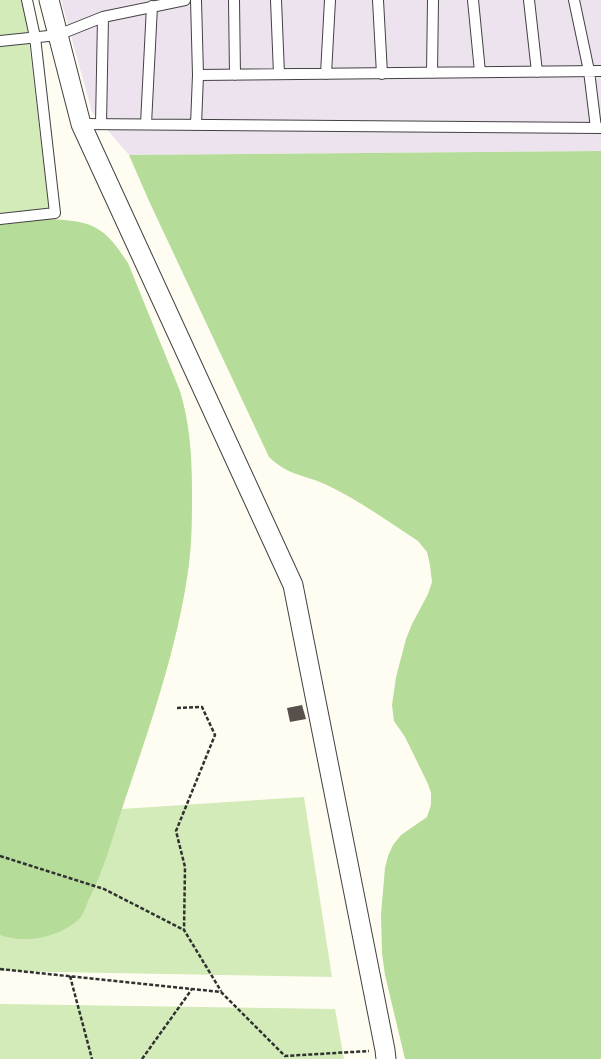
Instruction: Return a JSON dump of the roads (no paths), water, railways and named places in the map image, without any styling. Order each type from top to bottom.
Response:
[{"type":"street","points":[[49,0],[81,124],[293,585],[386,1054]]},
{"type":"lane","points":[[0,219],[55,214],[35,37],[27,0]]},
{"type":"lane","points":[[0,40],[58,35],[103,17],[185,0]]},
{"type":"lane","points":[[196,0],[198,75],[196,125]]},
{"type":"lane","points":[[234,0],[235,75]]},
{"type":"lane","points":[[276,0],[279,74]]},
{"type":"lane","points":[[326,74],[330,0]]},
{"type":"lane","points":[[378,0],[382,74]]},
{"type":"lane","points":[[432,73],[434,0]]},
{"type":"lane","points":[[473,0],[480,72]]},
{"type":"lane","points":[[529,0],[537,72]]},
{"type":"lane","points":[[81,124],[599,128],[574,0]]},
{"type":"lane","points":[[146,124],[152,6]]},
{"type":"lane","points":[[101,124],[103,17]]},
{"type":"lane","points":[[198,75],[601,71]]}]
